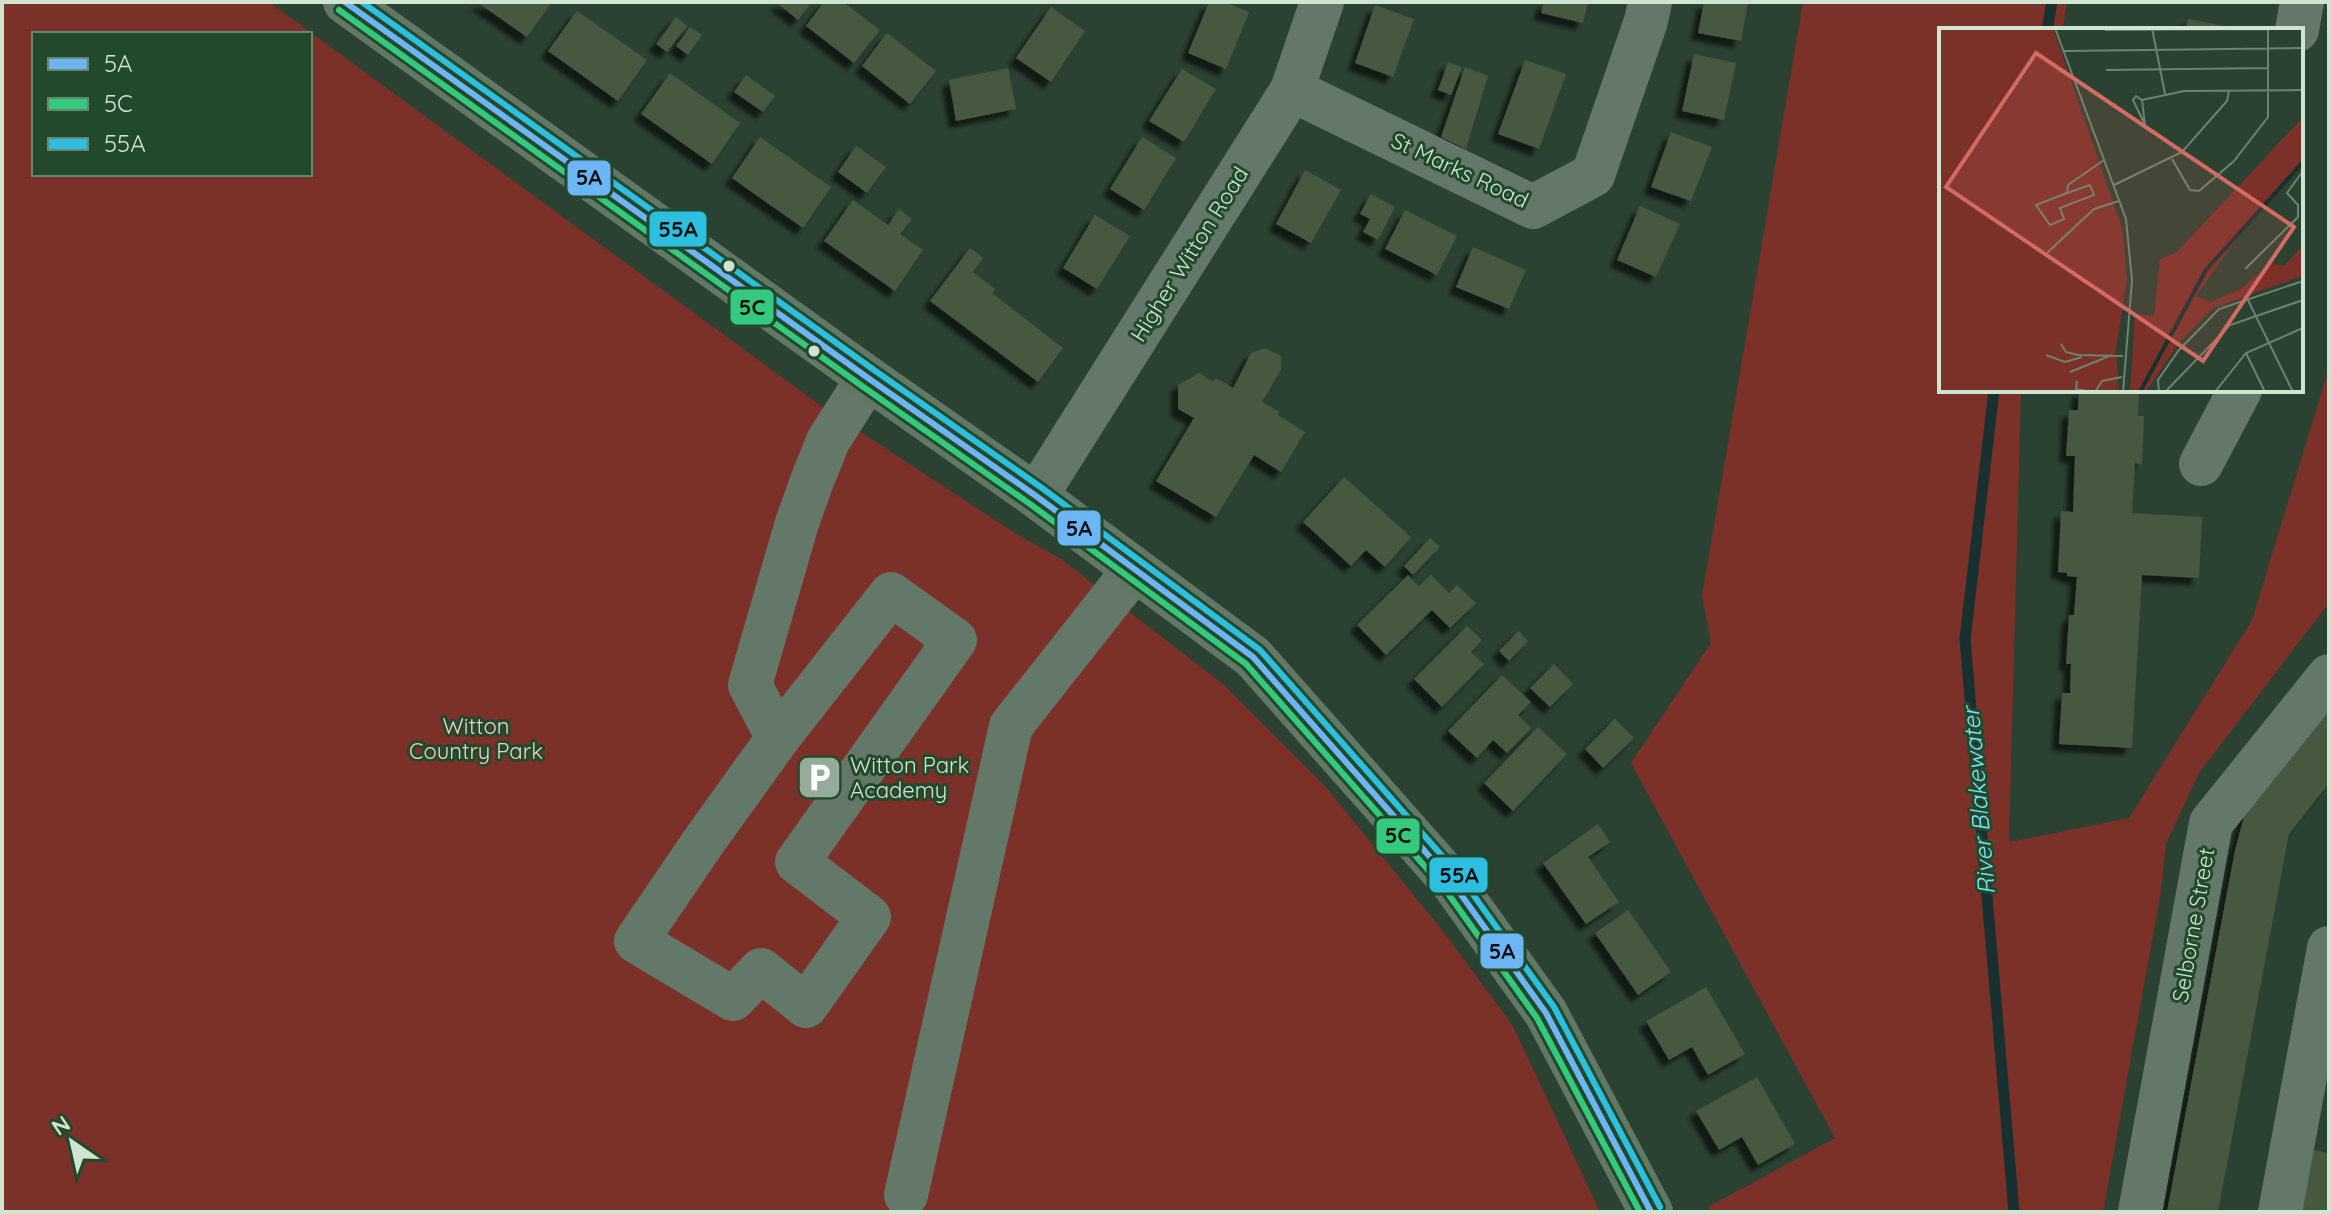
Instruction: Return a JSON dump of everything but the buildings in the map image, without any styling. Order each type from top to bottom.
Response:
[{"type":"main road","points":[[345,2],[1036,496],[1253,657],[1452,882],[1546,1013],[1651,1212]]},
{"type":"street","name":"Higher Witton Road","points":[[1036,496],[1292,90],[1322,2]]},
{"type":"street","name":"St Marks Road","points":[[1292,90],[1533,207],[1593,175],[1650,2]]},
{"type":"street","points":[[2297,28],[2302,2]]},
{"type":"street","points":[[778,738],[750,685],[812,481],[828,441],[868,378]]},
{"type":"street","points":[[2201,464],[2239,392]]},
{"type":"street","points":[[906,1195],[1011,726],[1134,570]]},
{"type":"street","points":[[891,594],[955,640],[797,862],[869,917],[806,1006],[761,970],[733,999],[636,941],[778,738],[891,594]]},
{"type":"street","name":"Selborne Street","points":[[2140,1212],[2211,823],[2329,676]]},
{"type":"street","points":[[2280,1212],[2329,948]]},
{"type":"green space","name":"Witton Country Park","points":[[2,2],[269,2],[310,32],[32,32],[32,176],[312,176],[312,33],[824,408],[1018,535],[1061,559],[1224,685],[1326,787],[1446,935],[1513,1026],[1600,1212],[2,1212]]},
{"type":"green space","points":[[1803,2],[2067,2],[2063,28],[1939,28],[1939,392],[2021,392],[2009,842],[2129,818],[2252,620],[2329,368],[2329,603],[2199,773],[2166,844],[2161,891],[2103,1212],[1711,1212],[1708,1207],[1835,1138],[1631,763],[1711,643],[1702,596]]},
{"type":"waterway","name":"River Blakewater","points":[[2047,28],[2052,2]]},
{"type":"waterway","name":"River Blakewater","points":[[1994,392],[1965,639],[2014,1212]]},
{"type":"transit line","name":"5A","points":[[345,2],[1036,496],[1253,657],[1452,882],[1546,1013],[1651,1212]]},
{"type":"transit line","name":"55A","points":[[362,2],[1042,488],[1260,650],[1459,875],[1554,1007],[1660,1207]]},
{"type":"transit line","name":"5C","points":[[339,10],[1030,504],[1246,664],[1444,888],[1537,1018],[1640,1212]]},
{"type":"place","name":"Witton Park Academy","points":[[819,778]]}]
